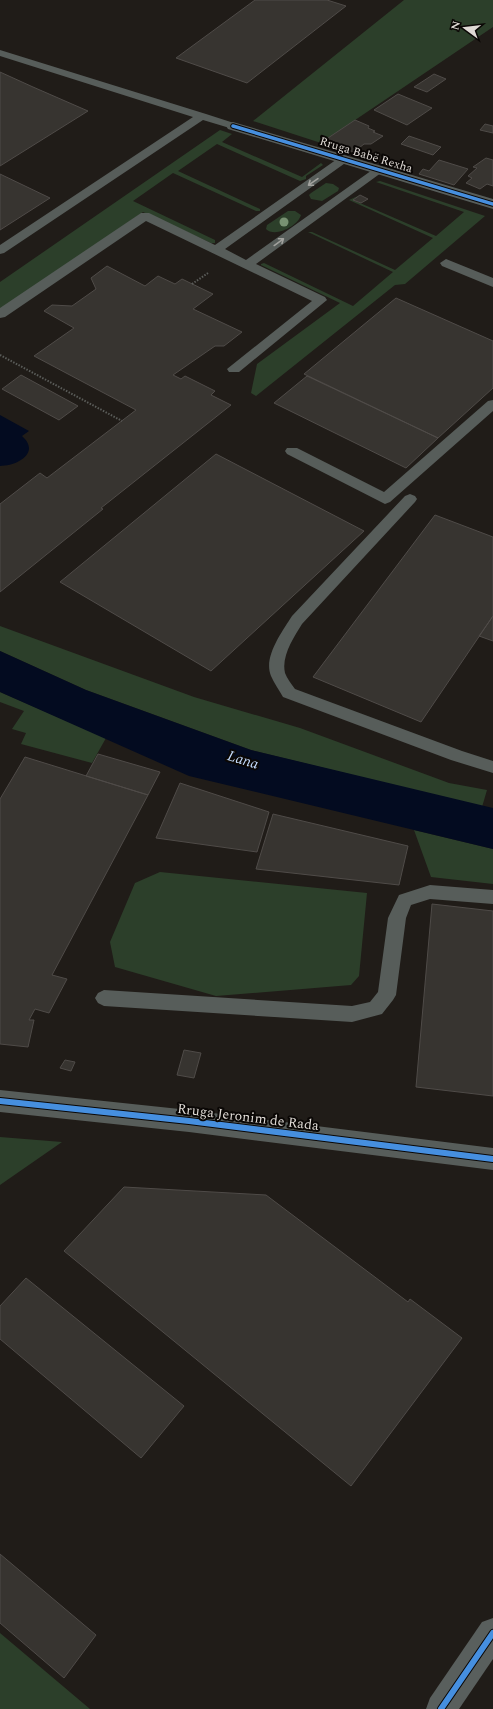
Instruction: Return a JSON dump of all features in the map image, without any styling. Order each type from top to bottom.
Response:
[{"type":"main road","points":[[441,1709],[493,1633]]},
{"type":"street","name":"Rruga Babë Rexha","points":[[233,126],[493,204]]},
{"type":"street","name":"Rruga Jeronim de Rada","points":[[0,1101],[189,1122],[493,1159]]},
{"type":"lane","points":[[0,53],[233,126]]},
{"type":"lane","points":[[0,250],[202,116]]},
{"type":"lane","points":[[216,250],[344,159]]},
{"type":"lane","points":[[247,265],[379,170]]},
{"type":"lane","points":[[0,314],[145,216],[322,300],[234,369]]},
{"type":"lane","points":[[446,263],[493,283]]},
{"type":"lane","points":[[292,451],[386,499],[493,404]]},
{"type":"lane","points":[[410,499],[297,620],[280,650],[276,664],[278,675],[289,693],[457,756],[493,767]]},
{"type":"lane","points":[[104,998],[352,1014],[376,1009],[387,995],[397,918],[405,900],[430,892],[493,897]]},
{"type":"path","points":[[0,355],[122,421]]},
{"type":"green space","points":[[404,0],[493,0],[493,27],[321,143],[253,121]]},
{"type":"green space","points":[[220,130],[232,134],[222,142],[302,177],[321,163],[323,165],[306,176],[306,179],[300,181],[217,144],[178,171],[260,209],[260,211],[256,211],[173,173],[133,201],[215,240],[215,243],[211,243],[143,212],[0,311],[0,282]]},
{"type":"green space","points":[[380,181],[485,216],[405,284],[395,285],[256,396],[251,393],[257,364],[340,303],[261,264],[264,263],[353,306],[393,272],[308,232],[312,232],[395,270],[433,238],[349,200],[360,195],[353,200],[436,236],[464,212],[376,182]]},
{"type":"green space","points":[[326,183],[333,184],[339,188],[338,191],[322,201],[311,199],[309,195]]},
{"type":"green space","points":[[288,211],[295,211],[301,215],[296,223],[286,230],[275,232],[266,229],[267,225]]},
{"type":"green space","points":[[0,626],[194,697],[300,728],[449,783],[487,790],[482,807],[251,750],[86,690],[0,651]]},
{"type":"green space","points":[[0,692],[106,738],[92,763],[21,744],[26,733],[12,729],[24,711],[0,702]]},
{"type":"green space","points":[[414,830],[493,849],[493,884],[431,877]]},
{"type":"green space","points":[[160,872],[367,893],[359,976],[351,985],[216,996],[115,967],[110,942],[135,883]]},
{"type":"green space","points":[[0,1137],[62,1142],[0,1185]]},
{"type":"green space","points":[[0,1633],[90,1709],[0,1709]]},
{"type":"water","points":[[0,415],[29,431],[22,436],[27,442],[29,448],[28,453],[19,461],[13,464],[0,466]]},
{"type":"water","name":"Lana","points":[[0,651],[86,690],[251,750],[493,808],[493,849],[189,776],[0,692]]},
{"type":"building","points":[[255,0],[327,0],[346,6],[247,83],[176,58]]},
{"type":"building","points":[[0,72],[33,87],[88,111],[0,166]]},
{"type":"building","points":[[434,74],[446,79],[427,92],[414,87]]},
{"type":"building","points":[[398,94],[432,108],[407,125],[374,110]]},
{"type":"building","points":[[355,120],[369,126],[368,128],[375,131],[373,132],[383,136],[371,144],[364,144],[354,152],[322,142]]},
{"type":"building","points":[[485,124],[493,126],[493,133],[480,130]]},
{"type":"building","points":[[409,136],[441,147],[433,155],[401,144]]},
{"type":"building","points":[[486,158],[493,160],[493,186],[487,184],[480,189],[466,183],[472,178],[468,176],[477,168],[473,167]]},
{"type":"building","points":[[439,160],[468,169],[454,185],[419,174],[423,169],[429,171]]},
{"type":"building","points":[[0,174],[50,198],[0,230]]},
{"type":"building","points":[[360,195],[368,199],[361,203],[353,200]]},
{"type":"building","points":[[107,266],[145,286],[158,276],[175,284],[182,279],[213,294],[193,309],[242,332],[224,346],[215,346],[173,375],[181,379],[185,376],[215,391],[211,395],[231,405],[101,508],[103,509],[0,592],[0,504],[40,473],[47,478],[136,410],[34,356],[74,328],[44,311],[52,305],[72,306],[96,289],[91,278]]},
{"type":"building","points":[[396,298],[493,341],[493,388],[438,438],[304,374]]},
{"type":"building","points":[[21,375],[78,406],[59,420],[2,389]]},
{"type":"building","points":[[307,376],[438,438],[406,468],[274,403]]},
{"type":"building","points":[[216,454],[364,531],[211,671],[60,582]]},
{"type":"building","points":[[435,515],[493,537],[493,616],[421,722],[313,677]]},
{"type":"building","points":[[493,616],[493,641],[479,636]]},
{"type":"building","points":[[98,754],[160,772],[148,795],[86,776]]},
{"type":"building","points":[[25,757],[148,795],[52,975],[67,979],[49,1013],[35,1009],[29,1020],[34,1020],[28,1047],[0,1044],[0,799]]},
{"type":"building","points":[[180,783],[269,812],[257,852],[156,838]]},
{"type":"building","points":[[273,814],[408,846],[399,885],[256,869]]},
{"type":"building","points":[[432,904],[493,911],[493,1096],[416,1087]]},
{"type":"building","points":[[184,1050],[201,1053],[194,1078],[177,1075]]},
{"type":"building","points":[[65,1060],[75,1062],[71,1071],[60,1068]]},
{"type":"building","points":[[124,1187],[266,1195],[408,1302],[410,1299],[462,1338],[351,1486],[64,1251]]},
{"type":"building","points":[[26,1278],[184,1406],[141,1458],[0,1339],[0,1306]]},
{"type":"building","points":[[0,1554],[96,1635],[64,1678],[0,1623]]},
{"type":"cycle path","points":[[233,126],[493,204]]},
{"type":"cycle path","points":[[0,1101],[189,1121],[493,1159]]},
{"type":"cycle path","points":[[441,1709],[493,1633]]}]
